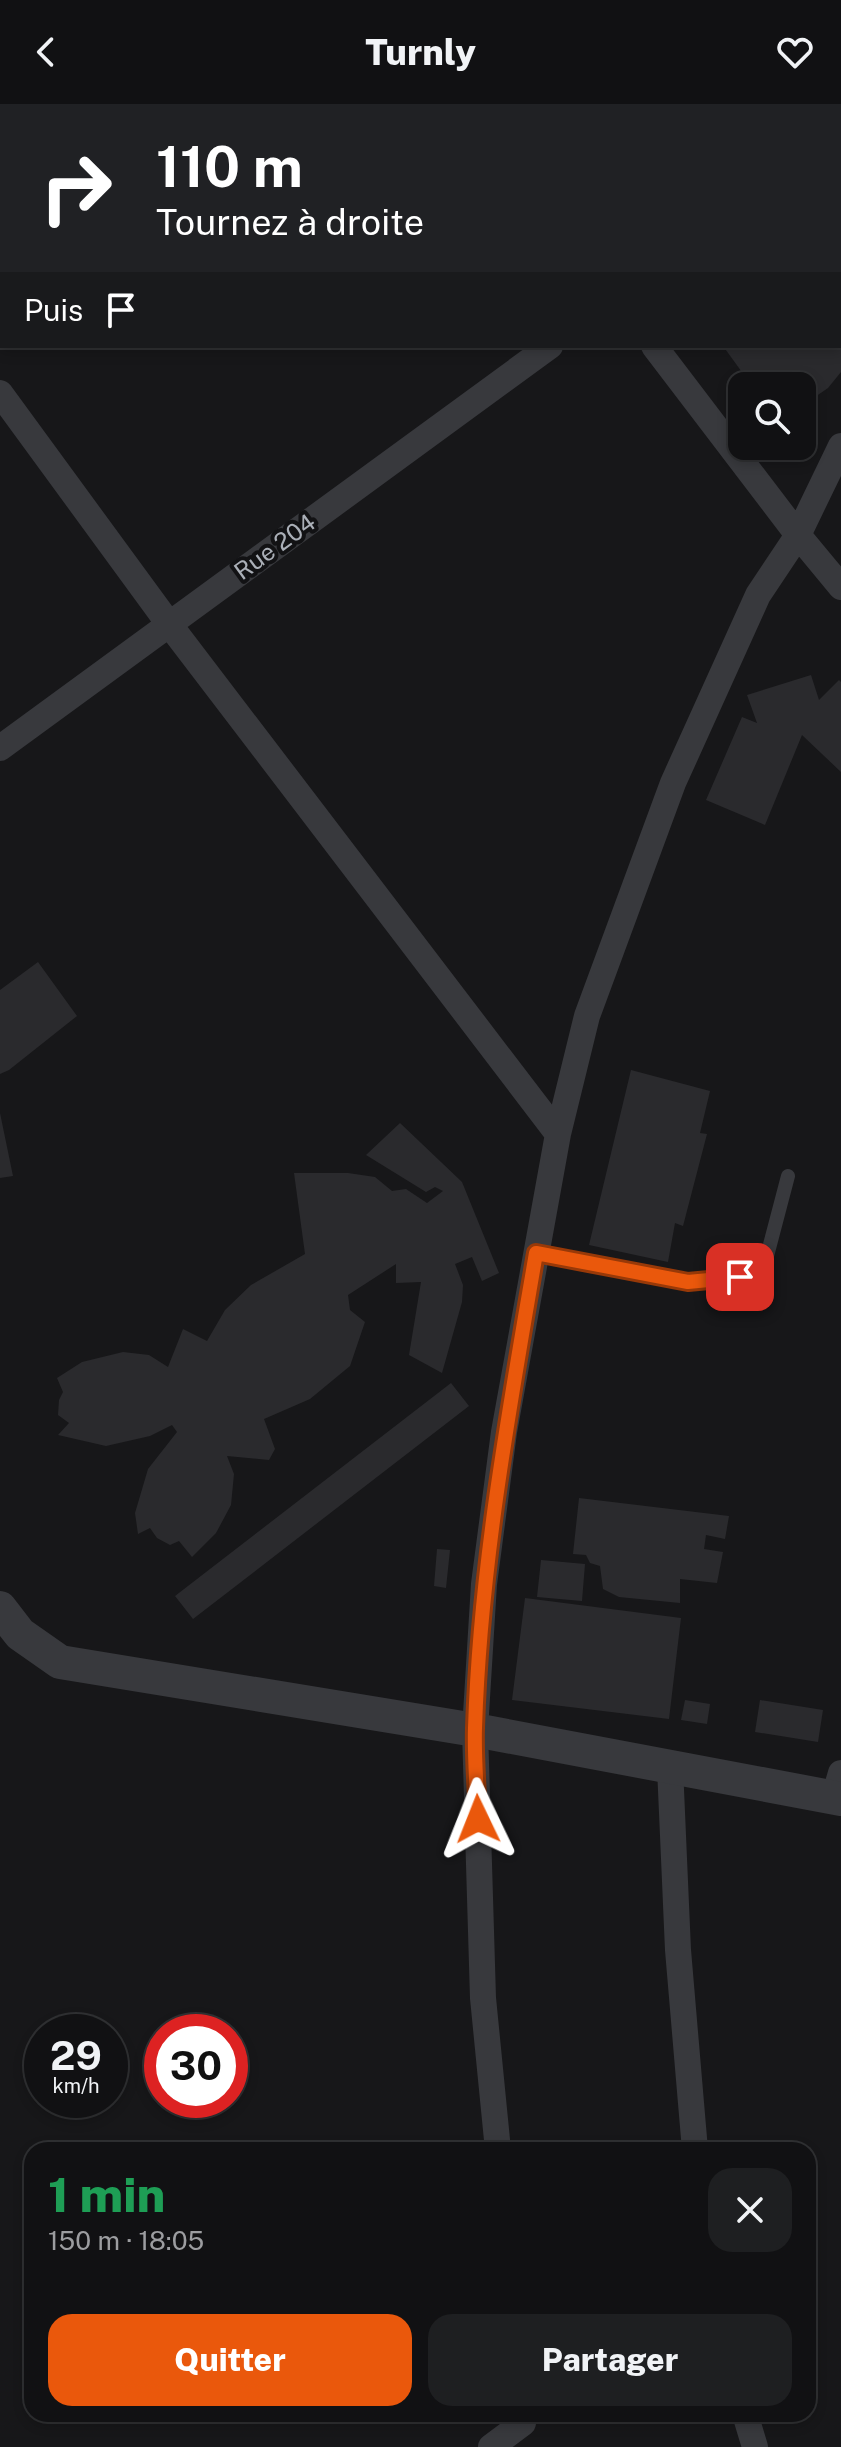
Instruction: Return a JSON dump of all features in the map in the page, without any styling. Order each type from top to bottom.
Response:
[{"type":"street","name":"Rue 204","points":[[0,748],[547,348]]},
{"type":"street","points":[[656,348],[841,587]]},
{"type":"street","points":[[0,393],[169,624],[558,1134]]},
{"type":"street","points":[[497,2142],[483,1998],[475,1730],[484,1584],[504,1432],[558,1134],[587,1016],[673,783],[758,595],[798,535],[841,446]]},
{"type":"street","points":[[7,1630],[60,1662],[475,1730],[670,1767],[839,1790]]},
{"type":"street","points":[[670,1767],[678,1950],[694,2142]]},
{"type":"street","points":[[747,2422],[755,2447]]},
{"type":"street","points":[[491,2447],[526,2428]]},
{"type":"lane","points":[[536,1253],[688,1282],[740,1277],[767,1256],[788,1176]]},
{"type":"building","points":[[724,348],[841,348],[841,372],[828,388],[816,396],[816,372],[742,372]]},
{"type":"building","points":[[811,675],[819,700],[839,680],[841,682],[841,772],[802,735],[765,825],[706,800],[742,717],[757,723],[747,695]]},
{"type":"building","points":[[38,962],[77,1016],[0,1074],[0,990]]},
{"type":"building","points":[[631,1070],[710,1091],[700,1133],[707,1134],[683,1226],[675,1223],[668,1262],[589,1245]]},
{"type":"building","points":[[0,1113],[13,1176],[0,1178]]},
{"type":"building","points":[[400,1123],[462,1182],[499,1273],[482,1281],[472,1257],[455,1264],[463,1285],[462,1302],[442,1373],[409,1355],[421,1282],[396,1283],[396,1264],[348,1295],[350,1310],[365,1322],[350,1366],[310,1399],[264,1419],[275,1449],[269,1460],[227,1456],[234,1474],[231,1505],[216,1533],[192,1557],[179,1541],[170,1545],[157,1538],[150,1528],[138,1534],[135,1513],[148,1469],[177,1432],[172,1425],[150,1436],[106,1446],[58,1435],[69,1423],[58,1415],[63,1392],[57,1378],[82,1362],[123,1352],[149,1355],[168,1367],[183,1329],[207,1341],[225,1310],[251,1285],[305,1254],[294,1173],[348,1173],[375,1177],[392,1191],[406,1189],[427,1203],[443,1191],[435,1187],[426,1192],[366,1155]]},
{"type":"building","points":[[451,1383],[469,1406],[193,1619],[175,1596]]},
{"type":"building","points":[[579,1498],[729,1516],[725,1539],[706,1535],[704,1549],[723,1552],[717,1583],[680,1579],[680,1603],[619,1597],[603,1589],[600,1566],[590,1563],[586,1555],[573,1554]]},
{"type":"building","points":[[437,1549],[450,1550],[446,1588],[434,1586]]},
{"type":"building","points":[[541,1560],[585,1564],[582,1601],[537,1597]]},
{"type":"building","points":[[525,1598],[681,1618],[669,1719],[512,1700]]},
{"type":"building","points":[[685,1700],[710,1704],[707,1724],[681,1720]]},
{"type":"building","points":[[760,1700],[823,1710],[818,1742],[755,1732]]},
{"type":"route","points":[[478,1819],[475,1730],[484,1584],[504,1432],[536,1253],[688,1282],[740,1277]]}]
